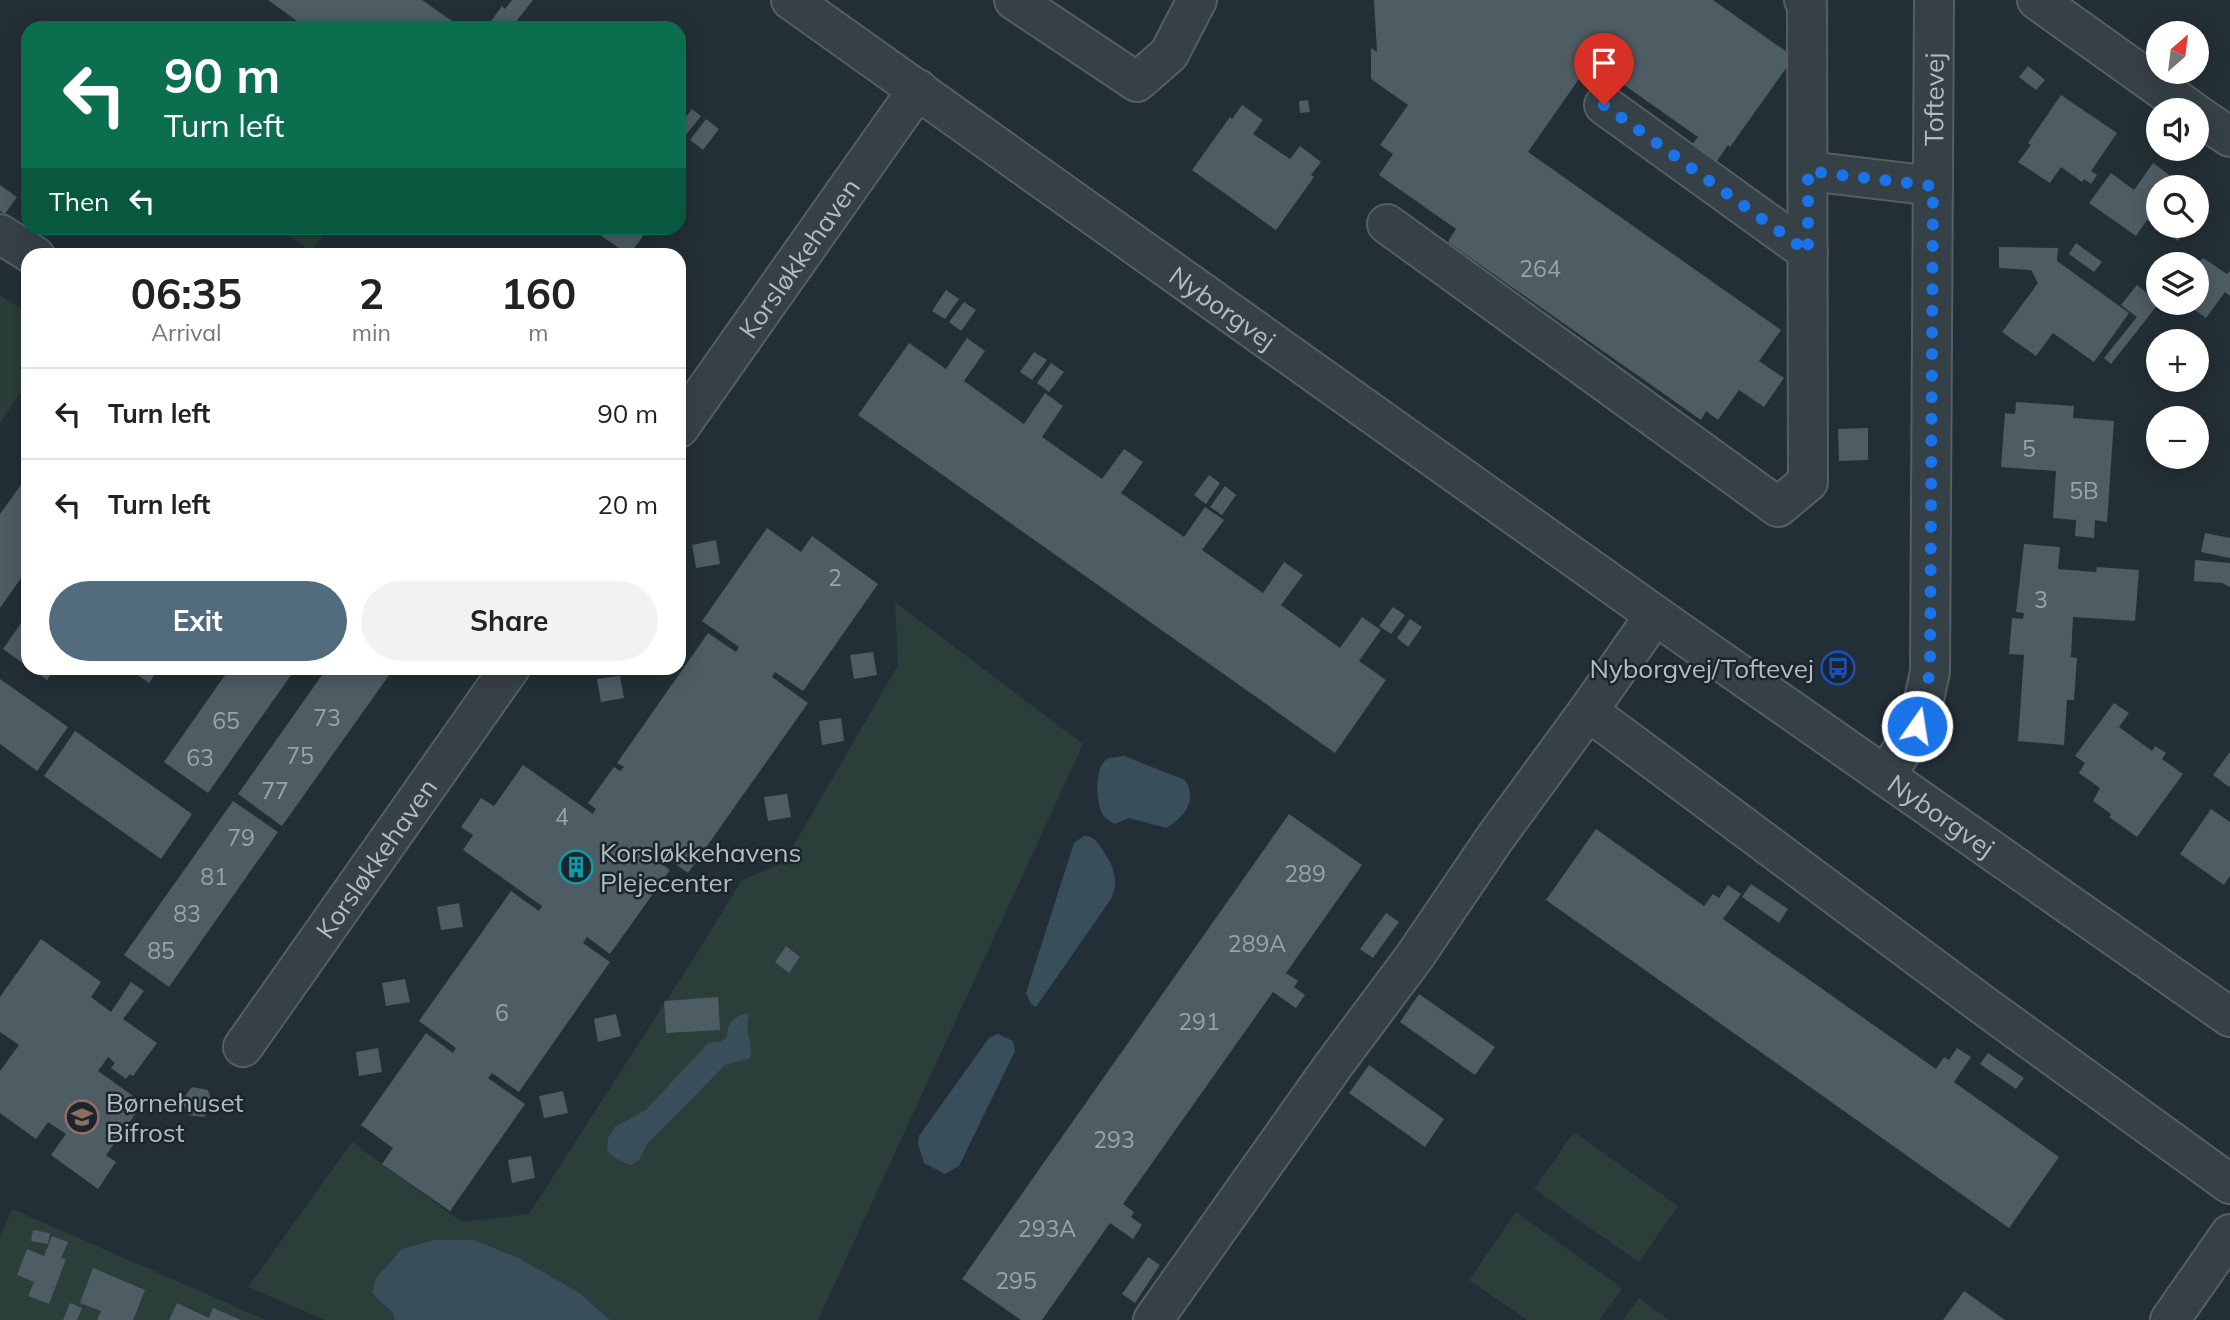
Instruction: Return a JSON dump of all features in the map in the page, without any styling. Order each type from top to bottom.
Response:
[{"type":"street","name":"Nyborgvej","points":[[791,0],[1655,615],[2230,1017]]},
{"type":"street","points":[[1014,0],[1137,82],[1169,54],[1197,0]]},
{"type":"street","points":[[1387,224],[1779,507],[1808,482],[1807,2],[1804,0]]},
{"type":"street","name":"Toftevej","points":[[1885,776],[1917,726],[1930,672],[1934,0]]},
{"type":"street","points":[[2036,0],[2174,98]]},
{"type":"street","name":"Korsløkkehaven","points":[[686,418],[918,89]]},
{"type":"street","points":[[1604,105],[1808,252]]},
{"type":"street","points":[[2209,123],[2230,137]]},
{"type":"street","points":[[1808,171],[1933,186]]},
{"type":"street","points":[[0,234],[22,248]]},
{"type":"street","points":[[1153,1320],[1333,1066],[1415,956],[1495,838],[1655,615]]},
{"type":"street","name":"Korsløkkehaven","points":[[243,1047],[505,675]]},
{"type":"street","points":[[1588,711],[2230,1185]]},
{"type":"street","points":[[2170,1320],[2230,1234]]},
{"type":"green space","points":[[288,235],[323,235],[313,248],[307,248]]},
{"type":"green space","points":[[0,295],[21,309],[21,392],[0,423]]},
{"type":"green space","points":[[895,602],[1083,744],[818,1320],[325,1320],[248,1287],[352,1142],[462,1222],[529,1214],[741,881],[784,862],[898,665]]},
{"type":"green space","points":[[1574,1132],[1678,1206],[1639,1262],[1534,1189]]},
{"type":"green space","points":[[12,1209],[266,1320],[0,1320],[0,1236]]},
{"type":"green space","points":[[1516,1212],[1622,1288],[1599,1320],[1527,1320],[1469,1280]]},
{"type":"green space","points":[[1639,1298],[1669,1320],[1623,1320]]},
{"type":"water","points":[[1124,756],[1185,780],[1189,787],[1189,801],[1183,814],[1173,824],[1166,828],[1129,818],[1115,824],[1103,815],[1098,793],[1100,769],[1107,759]]},
{"type":"water","points":[[1084,836],[1095,840],[1109,861],[1115,879],[1114,892],[1036,1007],[1031,1004],[1026,993],[1074,843]]},
{"type":"water","points":[[747,1013],[750,1058],[725,1065],[648,1143],[639,1160],[631,1165],[618,1160],[607,1151],[608,1138],[615,1127],[646,1110],[708,1043],[722,1041],[727,1037],[732,1021]]},
{"type":"water","points":[[998,1034],[1013,1041],[1015,1051],[959,1166],[945,1174],[924,1163],[918,1144],[919,1136],[989,1038]]},
{"type":"water","points":[[434,1240],[473,1240],[519,1258],[579,1293],[610,1320],[395,1320],[391,1311],[372,1292],[376,1278],[402,1249]]},
{"type":"building","points":[[268,0],[422,0],[452,21],[297,21]]},
{"type":"building","points":[[512,0],[533,0],[516,21],[491,21],[502,6],[505,9]]},
{"type":"building","points":[[1374,0],[1713,0],[1794,57],[1715,164],[1691,146],[1698,137],[1600,68],[1605,59],[1597,53],[1528,152],[1781,330],[1759,361],[1784,378],[1764,407],[1739,390],[1718,420],[1706,411],[1701,420],[1448,242],[1456,229],[1379,175],[1393,154],[1380,145],[1408,105],[1371,79],[1371,48],[1377,52]]},
{"type":"building","points":[[2028,66],[2045,80],[2036,90],[2019,77]]},
{"type":"building","points":[[2061,95],[2117,133],[2091,171],[2097,175],[2091,184],[2084,179],[2082,182],[2061,167],[2050,183],[2018,162]]},
{"type":"building","points":[[1308,100],[1310,112],[1300,113],[1299,101]]},
{"type":"building","points":[[1242,105],[1263,120],[1253,134],[1290,159],[1300,146],[1321,162],[1311,175],[1314,177],[1276,230],[1192,170],[1230,117],[1232,119]]},
{"type":"building","points":[[692,109],[701,116],[686,135],[686,116]]},
{"type":"building","points":[[706,119],[719,129],[703,150],[690,140]]},
{"type":"building","points":[[2153,163],[2170,175],[2146,175],[2146,221],[2136,236],[2089,203],[2111,173],[2134,190]]},
{"type":"building","points":[[0,185],[17,197],[5,214],[0,211]]},
{"type":"building","points":[[600,235],[644,235],[634,248],[619,248]]},
{"type":"building","points":[[2076,243],[2102,262],[2094,272],[2069,254]]},
{"type":"building","points":[[1999,247],[2058,248],[2057,261],[2129,313],[2094,362],[2053,333],[2036,356],[2002,332],[2038,283],[2031,270],[1999,268]]},
{"type":"building","points":[[2209,262],[2227,274],[2230,271],[2230,296],[2225,292],[2209,314]]},
{"type":"building","points":[[2137,285],[2146,292],[2146,315],[2150,315],[2111,364],[2104,358],[2137,317],[2121,305]]},
{"type":"building","points":[[946,290],[959,299],[945,319],[932,311]]},
{"type":"building","points":[[964,302],[976,310],[961,331],[949,322]]},
{"type":"building","points":[[967,338],[985,351],[964,381],[1024,424],[1045,393],[1063,406],[1042,437],[1102,479],[1124,449],[1143,462],[1121,493],[1184,537],[1205,507],[1224,520],[1202,550],[1263,593],[1284,562],[1303,575],[1281,605],[1340,648],[1362,617],[1381,630],[1359,661],[1386,680],[1335,753],[858,415],[909,343],[946,369]]},
{"type":"building","points":[[1034,352],[1047,360],[1032,380],[1020,372]]},
{"type":"building","points":[[1051,363],[1064,372],[1049,392],[1037,383]]},
{"type":"building","points":[[2016,402],[2074,406],[2073,418],[2114,421],[2107,522],[2095,520],[2094,538],[2075,536],[2076,520],[2053,518],[2056,471],[2001,467],[2005,413],[2015,414]]},
{"type":"building","points":[[1868,428],[1868,460],[1839,461],[1838,429]]},
{"type":"building","points":[[1209,475],[1220,483],[1206,504],[1194,495]]},
{"type":"building","points":[[21,485],[21,578],[0,608],[0,514]]},
{"type":"building","points":[[1225,486],[1236,495],[1222,515],[1210,507]]},
{"type":"building","name":"Korsløkkehavens Plejecenter","points":[[767,528],[801,552],[812,536],[878,584],[803,691],[775,672],[772,677],[808,703],[688,873],[666,857],[662,864],[670,870],[610,954],[587,937],[583,943],[610,962],[519,1092],[492,1073],[488,1078],[525,1104],[450,1211],[382,1164],[393,1148],[361,1125],[426,1033],[453,1053],[456,1048],[419,1021],[511,891],[539,911],[542,906],[463,850],[473,835],[461,827],[481,798],[494,806],[523,765],[593,814],[596,809],[588,803],[614,767],[620,771],[624,767],[617,763],[679,675],[686,675],[686,664],[708,633],[736,652],[739,647],[702,621]]},
{"type":"building","points":[[2205,533],[2230,538],[2230,558],[2201,552]]},
{"type":"building","points":[[716,540],[720,564],[696,568],[692,545]]},
{"type":"building","points":[[2024,544],[2060,547],[2058,569],[2096,572],[2097,567],[2139,570],[2135,621],[2073,617],[2071,657],[2077,658],[2074,700],[2067,700],[2064,745],[2018,741],[2024,655],[2009,654],[2012,618],[2023,619],[2024,613],[2016,612]]},
{"type":"building","points":[[2195,560],[2230,563],[2230,587],[2222,583],[2194,581]]},
{"type":"building","points":[[1393,607],[1405,615],[1391,634],[1379,626]]},
{"type":"building","points":[[1410,619],[1422,627],[1408,647],[1397,638]]},
{"type":"building","points":[[21,623],[21,662],[3,649]]},
{"type":"building","points":[[873,652],[877,675],[854,679],[850,655]]},
{"type":"building","points":[[138,675],[154,675],[149,683]]},
{"type":"building","points":[[225,675],[291,675],[208,793],[164,762]]},
{"type":"building","points":[[322,675],[389,675],[282,826],[238,794]]},
{"type":"building","points":[[620,676],[624,698],[601,702],[597,679]]},
{"type":"building","points":[[0,679],[68,727],[37,771],[0,744]]},
{"type":"building","points":[[2114,703],[2129,713],[2119,727],[2152,751],[2155,746],[2166,753],[2162,759],[2183,774],[2137,837],[2109,817],[2111,814],[2093,801],[2100,788],[2079,773],[2085,763],[2075,756]]},
{"type":"building","points":[[841,718],[844,741],[822,745],[819,721]]},
{"type":"building","points":[[75,731],[192,814],[161,859],[44,776]]},
{"type":"building","points":[[2230,752],[2230,785],[2229,787],[2213,775]]},
{"type":"building","points":[[787,794],[791,817],[768,821],[764,797]]},
{"type":"building","points":[[233,801],[278,832],[169,987],[124,955]]},
{"type":"building","points":[[2211,809],[2230,822],[2230,876],[2224,885],[2180,854]]},
{"type":"building","points":[[1289,814],[1362,865],[1286,973],[1298,981],[1294,987],[1305,995],[1296,1008],[1273,992],[1123,1204],[1134,1212],[1131,1217],[1142,1225],[1133,1239],[1110,1223],[1042,1320],[1021,1320],[962,1279]]},
{"type":"building","points":[[1596,829],[1704,906],[1713,894],[1719,898],[1728,885],[1741,894],[1723,919],[1936,1069],[1944,1057],[1949,1060],[1957,1048],[1971,1057],[1954,1082],[2059,1157],[2009,1228],[1546,900]]},
{"type":"building","points":[[1751,884],[1788,909],[1779,923],[1742,897]]},
{"type":"building","points":[[459,903],[463,927],[441,930],[437,907]]},
{"type":"building","points":[[1386,913],[1399,922],[1373,958],[1360,949]]},
{"type":"building","points":[[41,939],[101,982],[91,997],[111,1012],[131,982],[144,991],[123,1019],[157,1043],[133,1076],[130,1074],[126,1079],[111,1068],[115,1063],[108,1057],[98,1071],[143,1103],[106,1155],[116,1162],[98,1189],[51,1155],[66,1134],[48,1122],[36,1139],[0,1113],[0,1071],[19,1045],[0,1032],[0,997]]},
{"type":"building","points":[[786,946],[800,957],[789,973],[775,962]]},
{"type":"building","points":[[405,979],[410,1002],[386,1006],[382,983]]},
{"type":"building","points":[[1419,994],[1495,1047],[1475,1075],[1400,1022]]},
{"type":"building","points":[[718,997],[720,1030],[666,1033],[664,1001]]},
{"type":"building","points":[[616,1014],[621,1036],[598,1042],[594,1019]]},
{"type":"building","points":[[378,1048],[382,1072],[359,1076],[356,1052]]},
{"type":"building","points":[[1988,1053],[2024,1078],[2016,1089],[1980,1064]]},
{"type":"building","points":[[1369,1065],[1444,1119],[1425,1147],[1349,1093]]},
{"type":"building","points":[[192,1087],[208,1090],[213,1105],[204,1117],[188,1115],[182,1100]]},
{"type":"building","points":[[563,1091],[568,1113],[544,1118],[539,1096]]},
{"type":"building","points":[[531,1156],[535,1178],[512,1183],[508,1160]]},
{"type":"building","points":[[33,1230],[50,1233],[48,1244],[31,1241]]},
{"type":"building","points":[[52,1236],[68,1242],[61,1258],[66,1259],[49,1304],[28,1296],[34,1282],[17,1275],[27,1249],[44,1256]]},
{"type":"building","points":[[1148,1257],[1160,1265],[1135,1303],[1122,1294]]},
{"type":"building","points":[[93,1268],[145,1290],[133,1320],[97,1320],[101,1311],[80,1303]]},
{"type":"building","points":[[1964,1291],[2005,1320],[1943,1320]]},
{"type":"building","points":[[70,1303],[82,1308],[77,1320],[63,1320]]},
{"type":"building","points":[[177,1303],[209,1318],[213,1308],[241,1320],[169,1320]]},
{"type":"place","name":"Nyborgvej/Toftevej","points":[[1838,668]]},
{"type":"place","name":"Korsløkkehavens Plejecenter","points":[[576,867]]},
{"type":"place","name":"Børnehuset Bifrost","points":[[82,1117]]},
{"type":"route","points":[[1604,105],[1808,252],[1808,171],[1933,186],[1930,672],[1917,726]]}]
